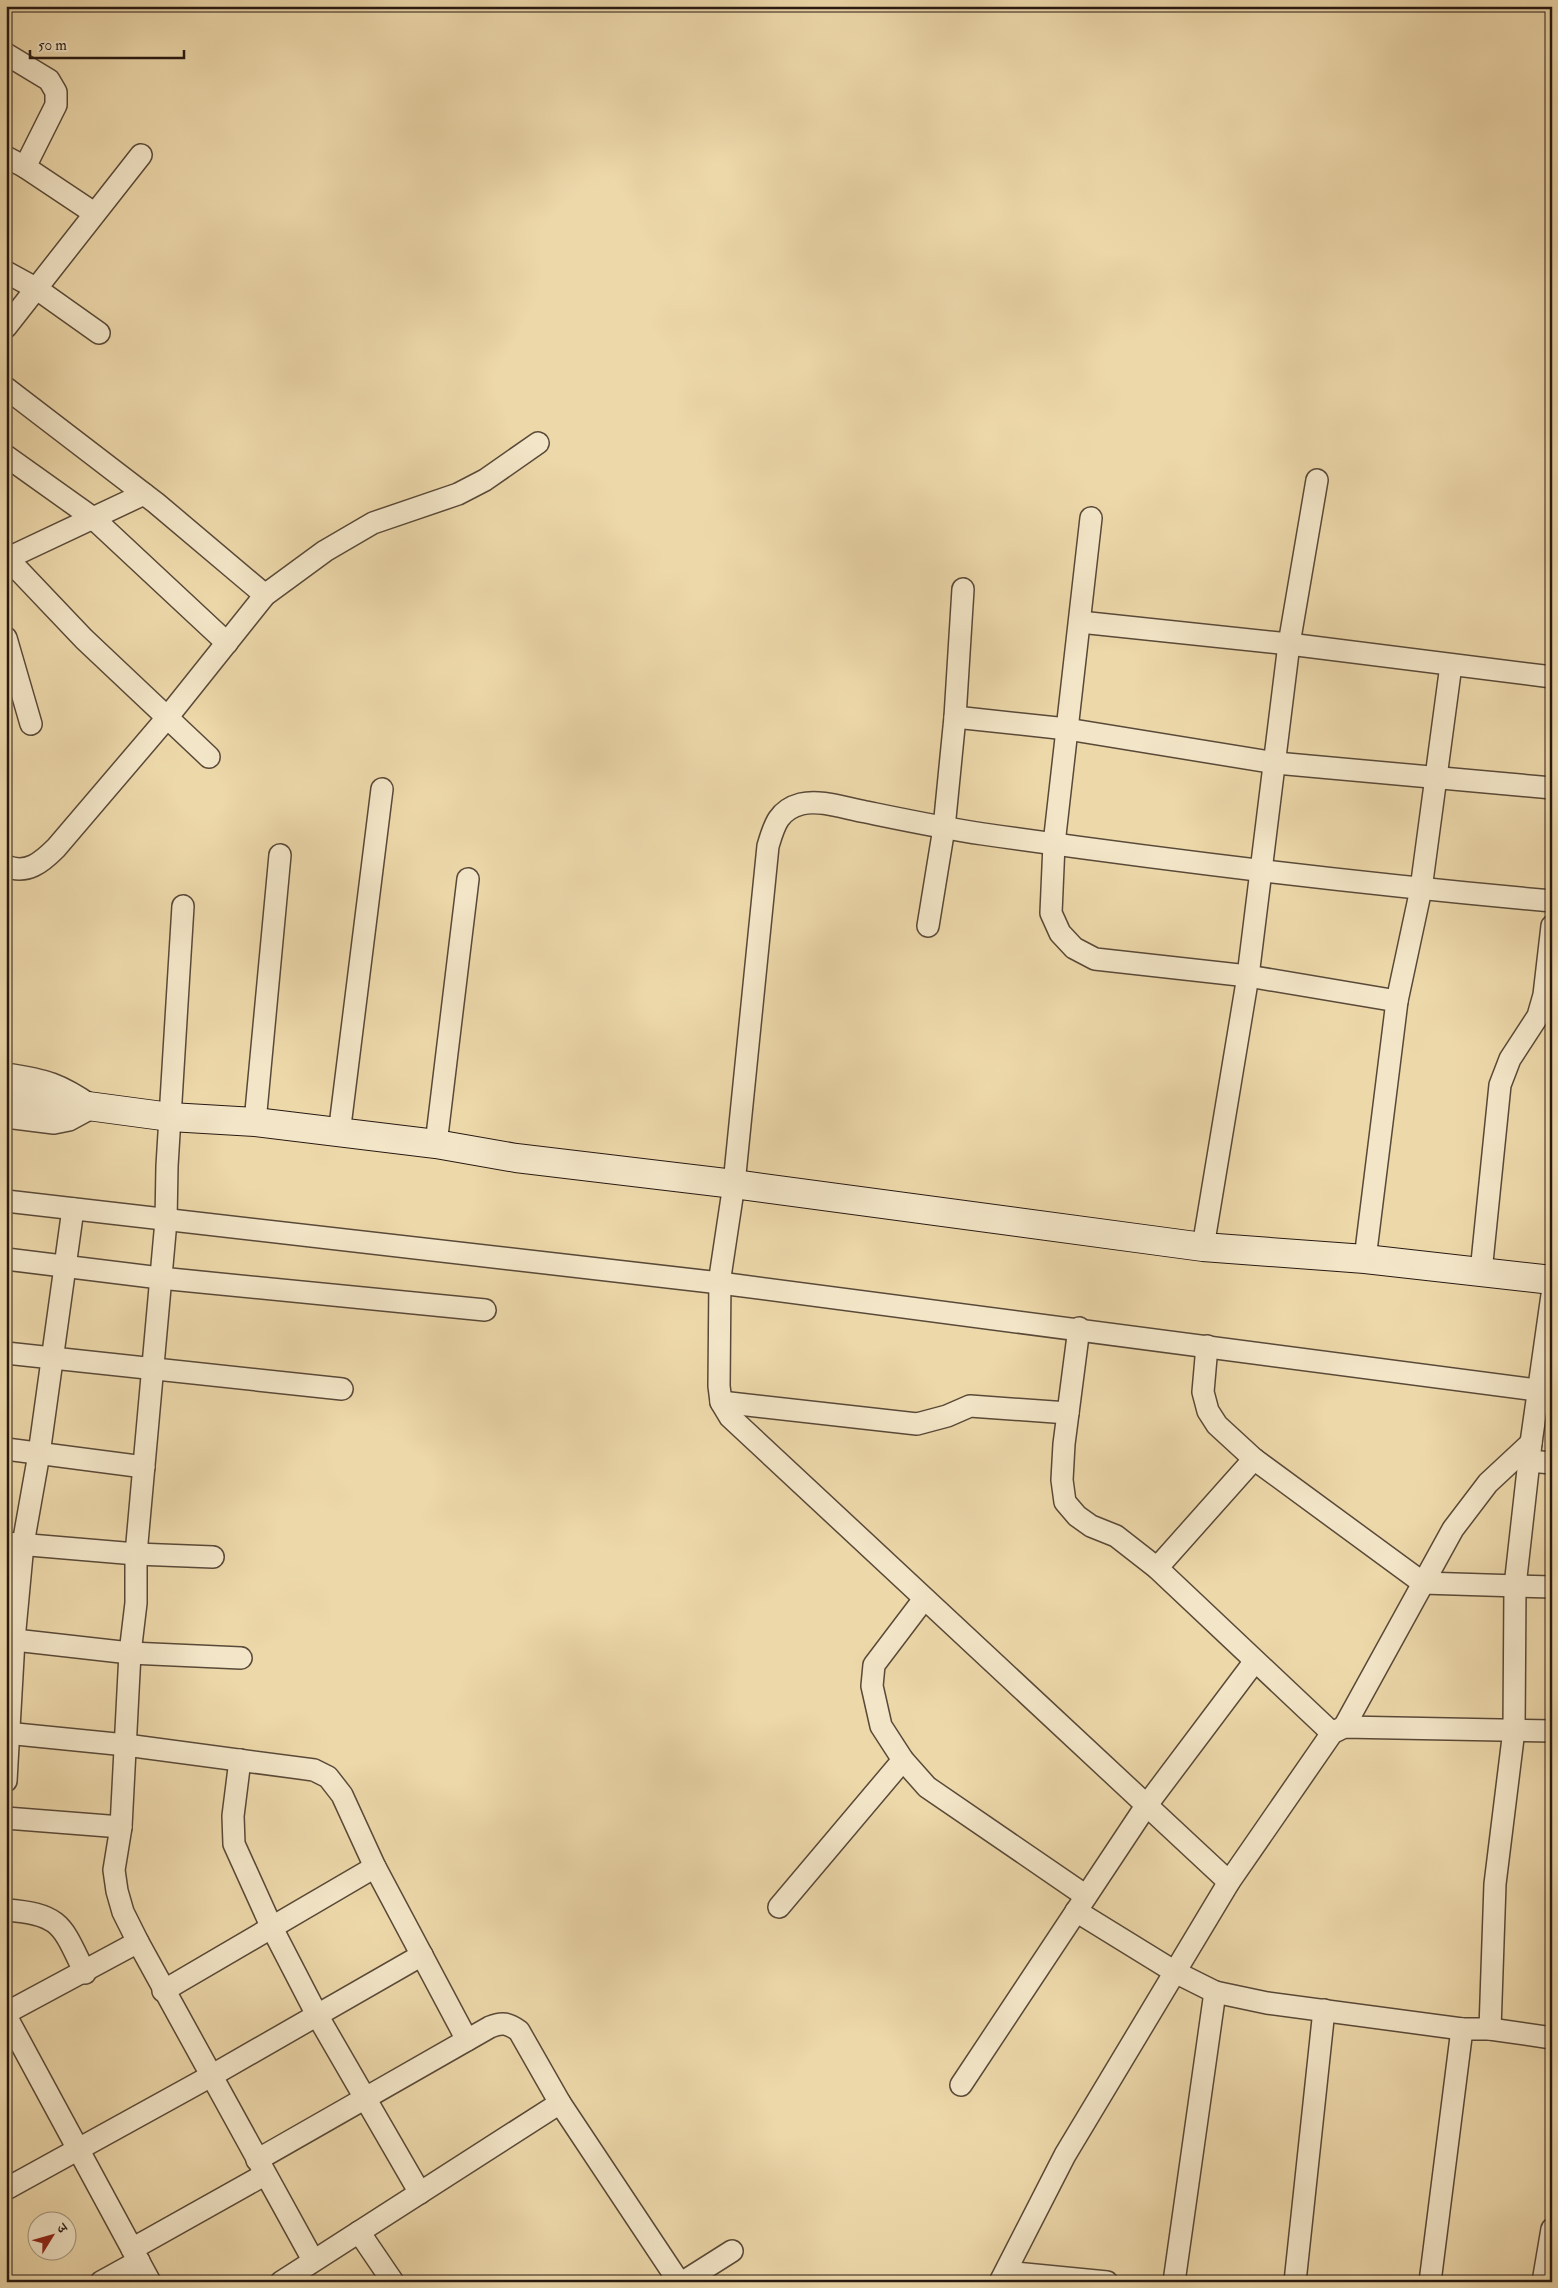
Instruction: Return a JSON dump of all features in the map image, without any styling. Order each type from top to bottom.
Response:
[{"type":"street","points":[[6,54],[49,80],[56,92],[56,105],[25,167]]},
{"type":"street","points":[[6,327],[141,155]]},
{"type":"street","points":[[6,157],[25,167],[94,213]]},
{"type":"street","points":[[6,272],[37,289],[99,333]]},
{"type":"street","points":[[6,388],[144,494],[265,595]]},
{"type":"street","points":[[6,866],[30,868],[43,861],[166,719],[265,595],[325,552],[373,523],[458,494],[485,480],[538,444]]},
{"type":"street","points":[[6,456],[93,518],[227,643]]},
{"type":"street","points":[[1203,1247],[1248,976],[1290,644],[1317,480]]},
{"type":"street","points":[[144,494],[7,558],[84,639],[166,719],[209,757]]},
{"type":"street","points":[[1091,518],[1054,844],[1051,913],[1060,933],[1074,948],[1095,959],[1248,976],[1398,1001]]},
{"type":"street","points":[[928,926],[944,828],[955,717],[963,589]]},
{"type":"street","points":[[1080,622],[1290,644],[1552,677]]},
{"type":"street","points":[[6,638],[31,724]]},
{"type":"street","points":[[1365,1259],[1398,1001],[1421,889],[1434,776],[1451,665]]},
{"type":"street","points":[[955,717],[1067,729],[1276,763],[1552,788]]},
{"type":"street","points":[[339,1134],[382,790]]},
{"type":"street","points":[[1229,1882],[730,1417],[721,1402],[719,1386],[720,1280],[734,1184],[768,846],[774,823],[787,810],[802,804],[827,805],[944,828],[1054,844],[1421,889],[1552,900]]},
{"type":"street","points":[[255,1122],[280,855]]},
{"type":"street","points":[[436,1144],[468,879]]},
{"type":"street","points":[[183,906],[167,1166],[166,1215],[136,1554],[136,1603],[130,1653],[121,1828],[114,1870],[123,1912],[163,1991],[313,2260]]},
{"type":"street","points":[[1481,1272],[1500,1085],[1510,1059],[1538,1016],[1544,995],[1552,926]]},
{"type":"street","points":[[6,1074],[41,1080],[67,1089],[93,1107]]},
{"type":"street","points":[[6,1095],[170,1116],[255,1122],[339,1134],[436,1144],[516,1158],[734,1184],[1203,1247],[1365,1259],[1552,1280]]},
{"type":"street","points":[[6,1117],[54,1123],[69,1120],[93,1107]]},
{"type":"street","points":[[6,1201],[73,1209],[166,1215],[720,1280],[1207,1346],[1545,1384]]},
{"type":"street","points":[[6,1781],[14,1544],[38,1454],[73,1209]]},
{"type":"street","points":[[6,1259],[160,1278],[485,1310]]},
{"type":"street","points":[[1490,2029],[1495,1884],[1514,1730],[1515,1586],[1530,1452],[1545,1384],[1552,1295]]},
{"type":"street","points":[[1079,1328],[1062,1480],[1066,1502],[1077,1516],[1091,1526],[1116,1536],[1158,1568],[1255,1661],[1338,1730],[1552,1730]]},
{"type":"street","points":[[1207,1346],[1203,1392],[1208,1411],[1217,1425],[1254,1459],[1423,1583],[1552,1587]]},
{"type":"street","points":[[6,1353],[342,1389]]},
{"type":"street","points":[[721,1402],[917,1424],[934,1421],[970,1406],[1068,1413]]},
{"type":"street","points":[[6,1449],[144,1467]]},
{"type":"street","points":[[1530,1452],[1552,1464]]},
{"type":"street","points":[[1107,2282],[1003,2277],[1065,2155],[1229,1882],[1338,1730],[1453,1529],[1488,1483],[1530,1452]]},
{"type":"street","points":[[1158,1568],[1254,1459]]},
{"type":"street","points":[[14,1544],[136,1554],[213,1557]]},
{"type":"street","points":[[924,1599],[874,1665],[872,1686],[881,1726],[903,1760],[927,1787],[1081,1904],[1175,1972],[1215,1992],[1267,2003],[1462,2029],[1490,2029],[1552,2038]]},
{"type":"street","points":[[10,1639],[130,1653],[241,1658]]},
{"type":"street","points":[[961,2085],[1146,1806],[1255,1661]]},
{"type":"street","points":[[8,1734],[126,1745],[240,1760],[314,1770],[328,1777],[342,1795],[375,1867],[467,2040]]},
{"type":"street","points":[[240,1760],[232,1816],[234,1844],[272,1928],[317,2016],[420,2193]]},
{"type":"street","points":[[779,1906],[903,1760]]},
{"type":"street","points":[[6,1818],[121,1828]]},
{"type":"street","points":[[163,1991],[375,1867]]},
{"type":"street","points":[[6,1910],[48,1916],[64,1929],[85,1973]]},
{"type":"street","points":[[138,1942],[6,2015],[150,2282]]},
{"type":"street","points":[[6,2189],[78,2147],[211,2076],[422,1955]]},
{"type":"street","points":[[1174,2282],[1215,1992]]},
{"type":"street","points":[[1295,2282],[1324,2010]]},
{"type":"street","points":[[101,2282],[135,2255],[260,2167],[366,2100],[467,2040],[500,2023],[509,2024],[519,2031],[560,2103],[679,2282]]},
{"type":"street","points":[[1430,2282],[1462,2029]]},
{"type":"street","points":[[281,2282],[560,2103]]},
{"type":"street","points":[[1543,2282],[1552,2229]]},
{"type":"street","points":[[359,2232],[393,2282]]},
{"type":"street","points":[[683,2282],[732,2251]]}]
